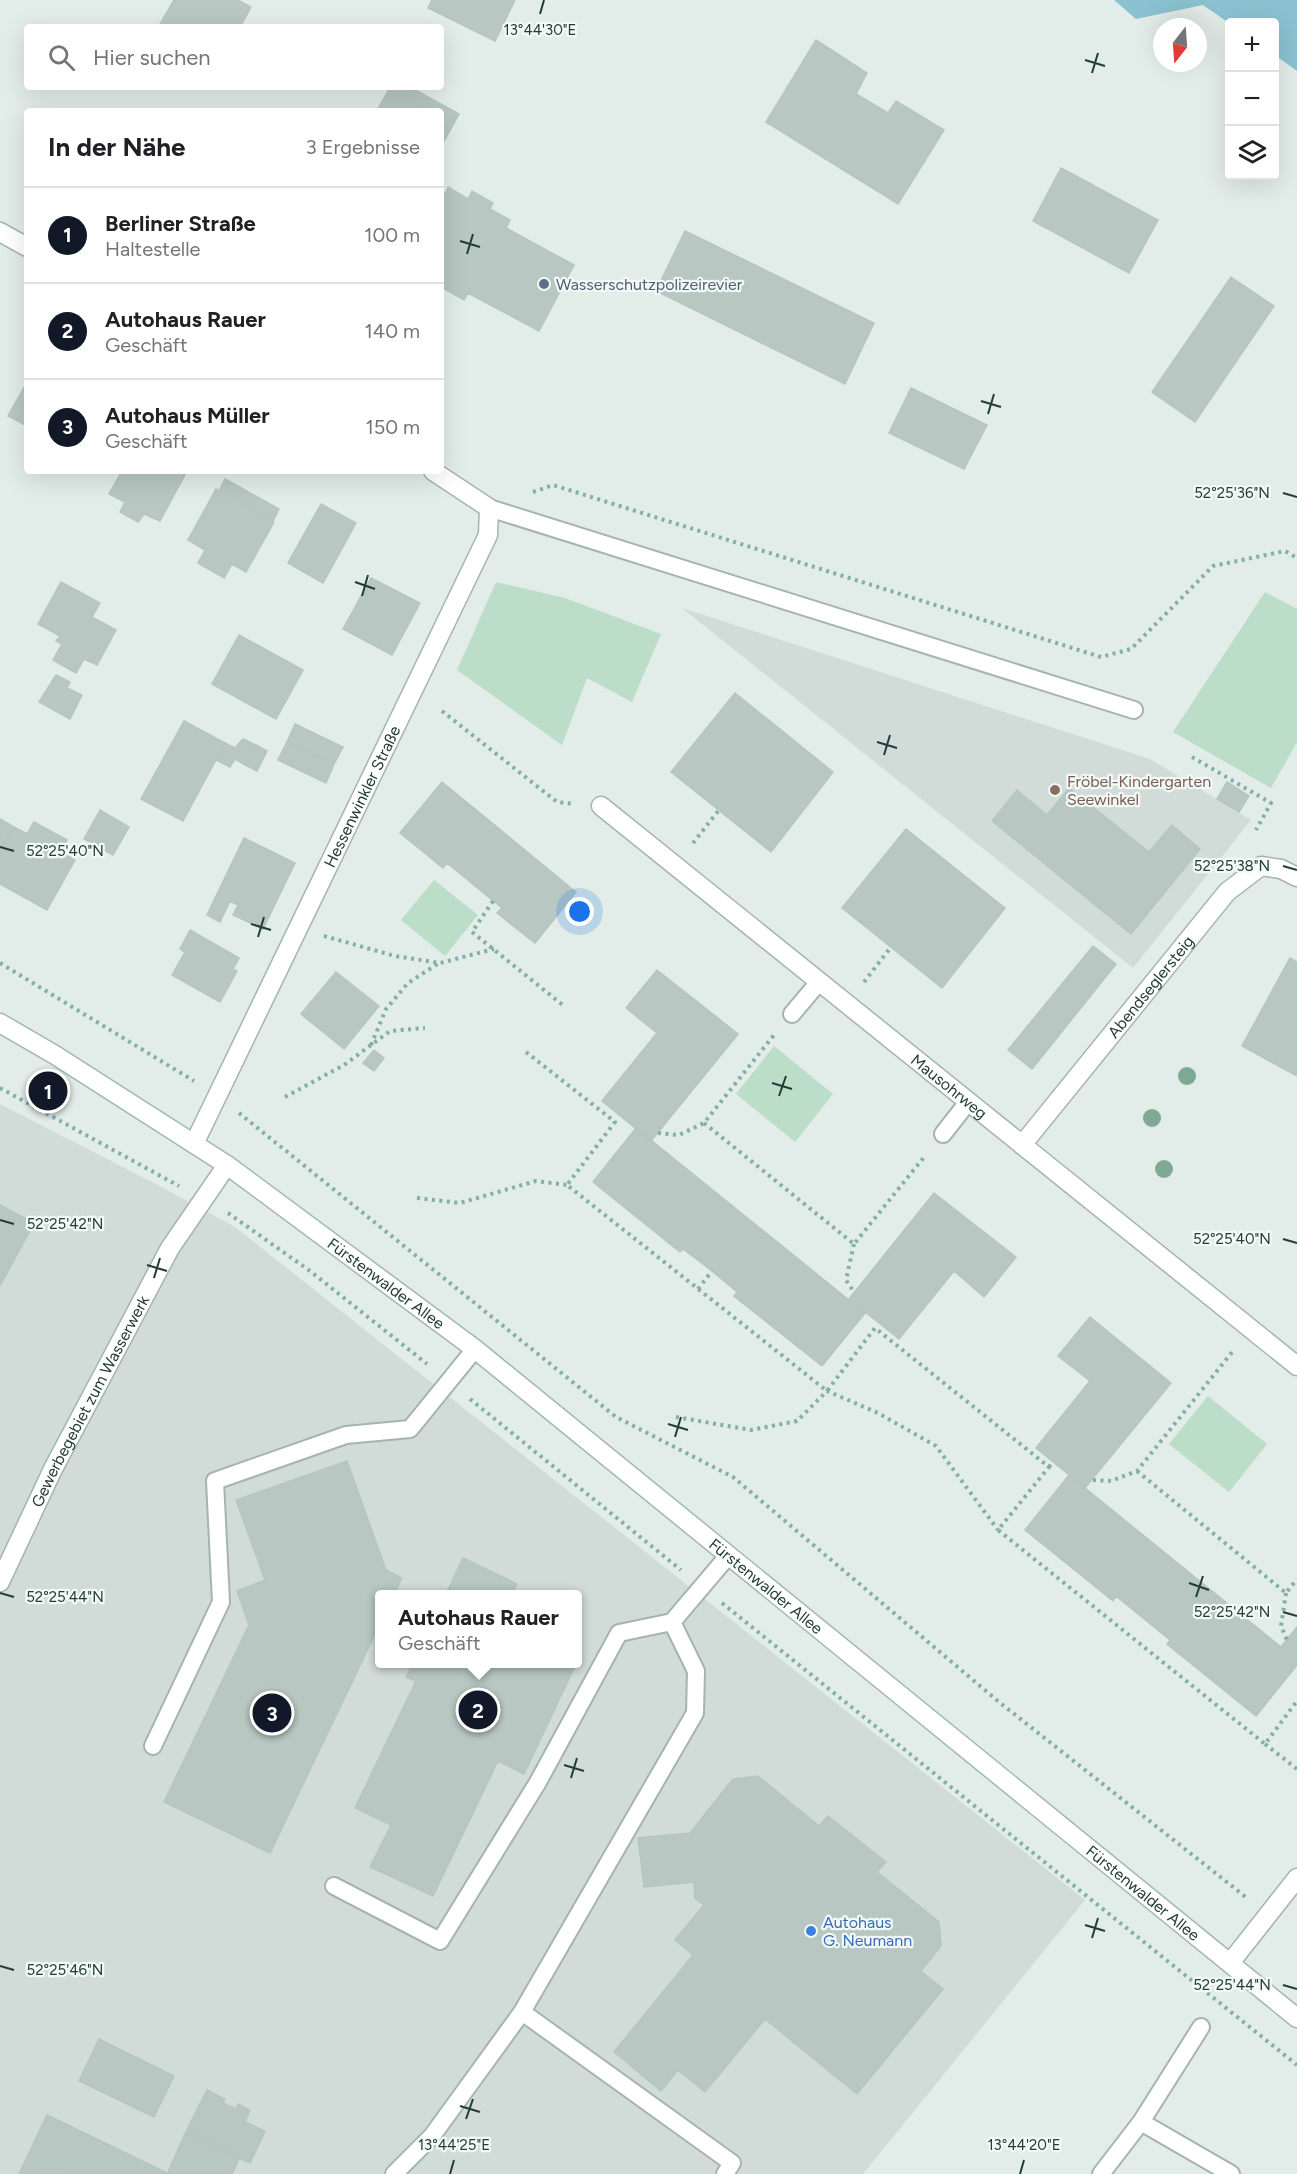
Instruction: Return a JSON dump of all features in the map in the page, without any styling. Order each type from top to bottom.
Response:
[{"type":"street","points":[[0,232],[24,245]]},
{"type":"street","points":[[438,474],[489,508]]},
{"type":"street","name":"Hessenwinkler Straße","points":[[194,1144],[488,535],[489,508]]},
{"type":"street","name":"Mausohrweg","points":[[601,806],[1297,1366]]},
{"type":"street","name":"Abendseglersteig","points":[[1022,1144],[1227,892],[1260,866],[1281,869],[1297,877]]},
{"type":"street","name":"Fürstenwalder Allee","points":[[0,1023],[55,1055],[227,1165],[474,1349],[1297,2018]]},
{"type":"street","name":"Gewerbegebiet zum Wasserwerk","points":[[0,1582],[58,1459],[171,1248],[227,1165]]},
{"type":"street","points":[[1230,1963],[1297,1878]]},
{"type":"lane","points":[[489,508],[1134,710]]},
{"type":"lane","points":[[792,1014],[819,982]]},
{"type":"lane","points":[[943,1134],[968,1102]]},
{"type":"lane","points":[[153,1746],[222,1602],[214,1481],[346,1435],[410,1429],[474,1349]]},
{"type":"lane","points":[[334,1886],[441,1941],[538,1782],[619,1633],[672,1622],[728,1556]]},
{"type":"lane","points":[[394,2174],[432,2136],[522,2012],[695,1713],[696,1671],[672,1622]]},
{"type":"lane","points":[[522,2012],[732,2163],[725,2174]]},
{"type":"lane","points":[[1101,2174],[1141,2122],[1201,2027]]},
{"type":"lane","points":[[1141,2122],[1230,2174]]},
{"type":"path","points":[[489,508],[553,485],[1101,657],[1131,650],[1214,566],[1285,552],[1297,558]]},
{"type":"path","points":[[442,711],[558,802],[601,806]]},
{"type":"path","points":[[1192,757],[1271,803],[1256,830]]},
{"type":"path","points":[[689,849],[719,810]]},
{"type":"path","points":[[493,901],[472,932],[564,1006]]},
{"type":"path","points":[[298,926],[327,937],[395,956],[440,963]]},
{"type":"path","points":[[862,985],[891,947]]},
{"type":"path","points":[[371,1045],[386,1009],[408,982],[440,963],[494,950]]},
{"type":"path","points":[[0,963],[217,1095],[616,1417],[734,1477],[999,1702],[1267,1914]]},
{"type":"path","points":[[658,1133],[679,1135],[704,1123],[792,1014]]},
{"type":"path","points":[[285,1096],[344,1065],[390,1031],[425,1028]]},
{"type":"path","points":[[526,1052],[615,1122]]},
{"type":"path","points":[[0,1088],[203,1198],[236,1218],[310,1271],[1297,2065]]},
{"type":"path","points":[[567,1185],[621,1116]]},
{"type":"path","points":[[704,1123],[854,1244]]},
{"type":"path","points":[[854,1292],[846,1280],[854,1244],[943,1134]]},
{"type":"path","points":[[417,1198],[460,1203],[536,1181],[567,1185],[827,1391],[878,1413],[936,1446],[998,1530],[1297,1769]]},
{"type":"path","points":[[698,1288],[712,1271]]},
{"type":"path","points":[[676,1417],[751,1430],[797,1421],[827,1391],[878,1323]]},
{"type":"path","points":[[875,1328],[1049,1467]]},
{"type":"path","points":[[1092,1480],[1111,1481],[1137,1471],[1250,1329]]},
{"type":"path","points":[[998,1530],[1053,1462]]},
{"type":"path","points":[[1137,1471],[1286,1593]]},
{"type":"path","points":[[1287,1640],[1281,1626],[1286,1593],[1297,1579]]},
{"type":"path","points":[[1265,1744],[1297,1701]]},
{"type":"shaded area","name":"Fröbel-Kindergarten Seewinkel","points":[[682,608],[1150,759],[1251,820],[1133,968]]},
{"type":"shaded area","points":[[0,1104],[235,1227],[1085,1900],[863,2174],[0,2174]]},
{"type":"green space","points":[[496,582],[565,598],[661,634],[632,702],[587,678],[562,745],[457,670]]},
{"type":"green space","points":[[1265,592],[1297,609],[1297,742],[1271,788],[1173,732]]},
{"type":"green space","points":[[434,880],[478,915],[445,956],[401,920]]},
{"type":"green space","points":[[774,1046],[833,1094],[795,1142],[736,1094]]},
{"type":"green space","points":[[1208,1396],[1267,1444],[1229,1492],[1169,1444]]},
{"type":"water","points":[[1114,0],[1297,0],[1297,71],[1279,58],[1279,18],[1225,18],[1225,20],[1203,5],[1136,19]]},
{"type":"building","points":[[174,0],[238,0],[251,7],[242,24],[160,24]]},
{"type":"building","points":[[432,0],[515,0],[495,41],[428,8]]},
{"type":"building","points":[[816,40],[867,73],[856,94],[888,113],[896,101],[944,130],[898,204],[766,122]]},
{"type":"building","points":[[388,90],[415,90],[459,114],[444,142],[444,108],[379,108]]},
{"type":"building","points":[[1061,168],[1158,220],[1129,273],[1033,221]]},
{"type":"building","points":[[448,187],[468,199],[472,191],[493,203],[490,209],[510,220],[506,228],[574,265],[539,331],[468,293],[464,300],[444,289],[445,194]]},
{"type":"building","points":[[685,231],[874,323],[845,384],[656,291]]},
{"type":"building","points":[[1231,277],[1274,306],[1195,422],[1152,392]]},
{"type":"building","points":[[24,387],[24,424],[8,416]]},
{"type":"building","points":[[911,388],[987,425],[964,469],[889,433]]},
{"type":"building","points":[[120,474],[185,474],[160,521],[144,514],[138,522],[120,512],[125,502],[109,494]]},
{"type":"building","points":[[225,479],[279,509],[273,521],[219,491]]},
{"type":"building","points":[[216,489],[274,522],[246,572],[232,564],[224,578],[198,563],[205,550],[188,540]]},
{"type":"building","points":[[321,504],[356,523],[323,583],[288,563]]},
{"type":"building","points":[[371,578],[420,603],[392,655],[343,629]]},
{"type":"building","points":[[61,582],[100,603],[92,617],[116,630],[97,665],[84,659],[76,673],[53,660],[62,644],[56,641],[60,636],[38,624]]},
{"type":"building","points":[[239,635],[303,670],[276,719],[212,684]]},
{"type":"building","points":[[56,675],[70,682],[67,688],[82,695],[70,719],[39,702]]},
{"type":"building","points":[[735,693],[833,772],[771,852],[671,772]]},
{"type":"building","points":[[184,721],[225,743],[183,821],[141,799]]},
{"type":"building","points":[[295,724],[343,747],[334,764],[287,742]]},
{"type":"building","points":[[243,739],[256,745],[245,765],[235,759],[230,767],[216,760],[225,743],[235,748]]},
{"type":"building","points":[[287,742],[334,764],[326,783],[278,760]]},
{"type":"building","points":[[256,745],[267,751],[257,771],[245,765]]},
{"type":"building","points":[[442,782],[576,892],[535,943],[497,913],[502,908],[447,863],[443,868],[400,833]]},
{"type":"building","points":[[1227,782],[1249,796],[1239,812],[1217,799]]},
{"type":"building","points":[[1069,788],[1149,852],[1172,825],[1200,849],[1131,934],[992,821],[1017,790],[1047,815]]},
{"type":"building","points":[[100,810],[129,827],[113,855],[84,839]]},
{"type":"building","points":[[0,819],[14,827],[0,851]]},
{"type":"building","points":[[34,822],[67,840],[61,852],[75,860],[47,910],[0,884],[0,851],[14,827],[27,834]]},
{"type":"building","points":[[906,829],[1005,908],[942,988],[842,908]]},
{"type":"building","points":[[244,838],[295,863],[263,929],[233,915],[238,905],[230,901],[220,922],[207,915]]},
{"type":"building","points":[[190,930],[239,958],[233,969],[237,971],[220,1002],[172,975],[185,952],[180,949]]},
{"type":"building","points":[[1093,946],[1116,964],[1032,1069],[1008,1050]]},
{"type":"building","points":[[1290,958],[1297,962],[1297,1076],[1242,1046]]},
{"type":"building","points":[[657,970],[738,1034],[651,1141],[602,1101],[657,1033],[626,1008]]},
{"type":"building","points":[[336,972],[379,1006],[344,1049],[301,1014]]},
{"type":"building","points":[[374,1050],[384,1058],[374,1071],[363,1063]]},
{"type":"building","points":[[636,1128],[865,1313],[822,1366],[734,1296],[737,1292],[712,1271],[683,1249],[680,1252],[593,1182]]},
{"type":"building","points":[[934,1193],[1016,1257],[984,1297],[954,1271],[899,1339],[849,1299]]},
{"type":"building","points":[[0,1205],[34,1223],[0,1286]]},
{"type":"building","points":[[1090,1317],[1171,1383],[1085,1488],[1036,1448],[1090,1381],[1058,1356]]},
{"type":"building","points":[[347,1461],[386,1570],[402,1578],[396,1590],[375,1590],[375,1634],[270,1853],[164,1802],[249,1625],[237,1591],[265,1580],[236,1500]]},
{"type":"building","points":[[1069,1475],[1297,1660],[1297,1665],[1256,1716],[1167,1644],[1170,1640],[1116,1596],[1113,1601],[1025,1530]]},
{"type":"building","points":[[463,1558],[517,1584],[514,1590],[448,1590]]},
{"type":"building","points":[[1297,1627],[1297,1660],[1281,1647]]},
{"type":"building","points":[[411,1668],[574,1668],[524,1774],[498,1761],[433,1896],[370,1867],[391,1825],[355,1808],[416,1681],[406,1677]]},
{"type":"building","name":"Autohaus G. Neumann","points":[[758,1776],[819,1826],[828,1816],[886,1862],[877,1872],[939,1922],[941,1946],[921,1971],[943,1989],[857,2094],[765,2019],[705,2092],[678,2070],[661,2091],[614,2052],[693,1955],[675,1940],[704,1905],[695,1898],[694,1882],[644,1887],[638,1838],[690,1833],[733,1779]]},
{"type":"building","points":[[99,2039],[174,2076],[154,2117],[79,2081]]},
{"type":"building","points":[[207,2090],[225,2099],[223,2103],[236,2109],[238,2104],[250,2110],[245,2122],[265,2131],[250,2163],[239,2158],[241,2155],[187,2130]]},
{"type":"building","points":[[47,2115],[167,2173],[19,2174]]},
{"type":"building","points":[[187,2130],[241,2155],[239,2159],[185,2134]]},
{"type":"building","points":[[185,2134],[239,2159],[232,2174],[167,2174]]},
{"type":"place","name":"Wasserschutzpolizeirevier","points":[[544,284]]},
{"type":"place","name":"Fröbel-Kindergarten Seewinkel","points":[[1055,790]]},
{"type":"place","name":"Berliner Straße","points":[[48,1091]]},
{"type":"place","name":"Autohaus Rauer","points":[[478,1710]]},
{"type":"place","name":"Autohaus Müller","points":[[272,1713]]},
{"type":"place","name":"Autohaus G. Neumann","points":[[811,1931]]}]
